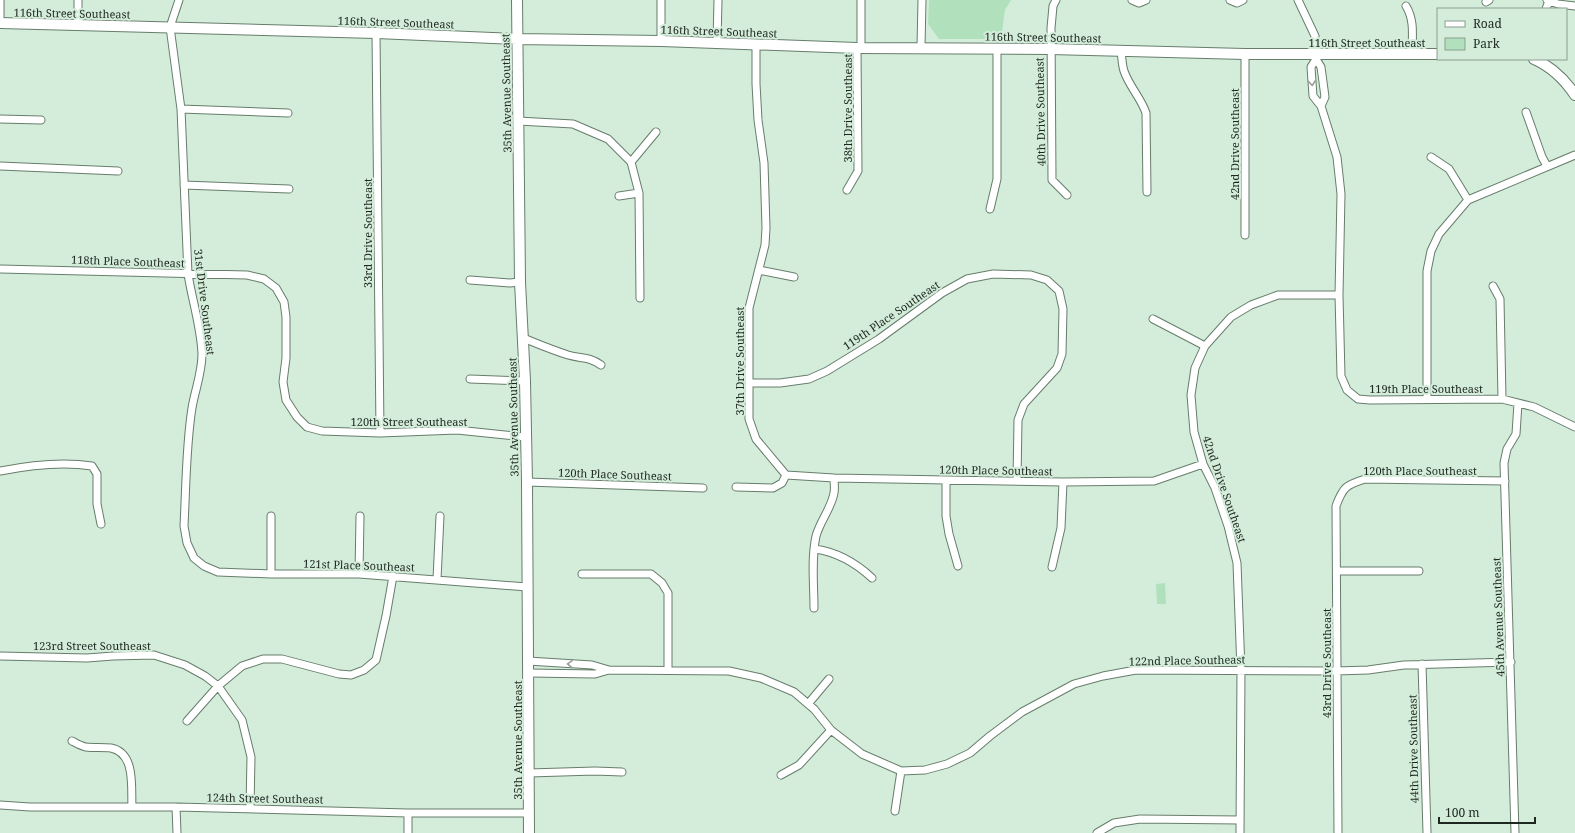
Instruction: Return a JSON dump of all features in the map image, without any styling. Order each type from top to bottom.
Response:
[{"type":"street","points":[[0,0],[0,23]]},
{"type":"street","points":[[78,0],[78,25]]},
{"type":"street","name":"31st Drive Southeast","points":[[179,0],[170,27],[181,109],[188,274],[192,300],[200,332],[202,356],[192,408],[184,526],[187,543],[194,558]]},
{"type":"street","name":"35th Avenue Southeast","points":[[517,0],[520,282],[525,381],[527,482],[529,833]]},
{"type":"street","points":[[661,0],[661,41]]},
{"type":"street","points":[[717,43],[718,0]]},
{"type":"street","name":"38th Drive Southeast","points":[[847,190],[858,171],[859,48],[862,0]]},
{"type":"street","points":[[921,47],[922,0]]},
{"type":"street","name":"40th Drive Southeast","points":[[1056,0],[1053,6],[1051,21],[1050,48],[1052,180],[1067,194]]},
{"type":"street","points":[[1132,0],[1139,4],[1146,0]]},
{"type":"street","points":[[1230,0],[1237,3],[1243,0]]},
{"type":"street","points":[[1298,0],[1316,36],[1316,56],[1321,67],[1325,97],[1321,106]]},
{"type":"street","points":[[1548,1],[1557,6],[1575,6]]},
{"type":"street","points":[[1406,6],[1411,14],[1412,21],[1412,53]]},
{"type":"street","name":"116th Street Southeast","points":[[0,23],[376,33],[517,40],[661,41],[859,48],[1050,48],[1316,56],[1412,53],[1437,54]]},
{"type":"street","name":"33rd Drive Southeast","points":[[376,33],[380,433]]},
{"type":"street","name":"37th Drive Southeast","points":[[756,45],[758,120],[764,163],[766,195],[765,245],[749,308],[749,419],[756,439],[786,475]]},
{"type":"street","points":[[990,209],[997,179],[997,48]]},
{"type":"street","points":[[1122,51],[1124,70],[1128,80],[1142,102],[1146,114],[1147,192]]},
{"type":"street","name":"42nd Drive Southeast","points":[[1245,54],[1245,235]]},
{"type":"street","points":[[1153,319],[1205,346],[1231,317],[1251,305],[1278,295],[1339,295],[1341,194],[1337,157],[1321,106],[1313,96],[1311,67],[1316,56]]},
{"type":"street","points":[[1537,60],[1552,70],[1575,95]]},
{"type":"street","points":[[181,109],[288,113]]},
{"type":"street","points":[[1526,112],[1542,157],[1547,166]]},
{"type":"street","points":[[0,119],[41,120]]},
{"type":"street","points":[[518,121],[573,124],[608,139],[631,162],[639,193],[640,298]]},
{"type":"street","points":[[631,162],[656,132]]},
{"type":"street","points":[[1427,399],[1427,271],[1431,252],[1439,234],[1468,200],[1575,154]]},
{"type":"street","points":[[1431,157],[1449,169],[1468,200]]},
{"type":"street","points":[[0,166],[118,171]]},
{"type":"street","points":[[184,185],[289,189]]},
{"type":"street","points":[[619,196],[639,193]]},
{"type":"street","name":"118th Place Southeast","points":[[0,269],[247,275],[264,279],[276,288],[284,302],[286,317],[286,358],[283,382],[286,400],[296,417]]},
{"type":"street","points":[[759,270],[794,278]]},
{"type":"street","name":"119th Place Southeast","points":[[749,383],[780,383],[809,378],[827,371],[879,339],[942,293],[967,279],[993,274],[1031,275],[1047,280],[1059,291],[1062,308],[1062,354],[1057,368],[1024,404],[1018,420],[1016,480]]},
{"type":"street","points":[[470,280],[510,283],[520,282]]},
{"type":"street","points":[[1492,286],[1500,300],[1502,399]]},
{"type":"street","name":"119th Place Southeast","points":[[1339,295],[1341,376],[1347,390],[1358,399],[1502,399],[1534,407],[1575,427]]},
{"type":"street","points":[[523,338],[554,351],[575,357],[591,358],[601,365]]},
{"type":"street","name":"42nd Drive Southeast","points":[[1205,346],[1195,368],[1191,395],[1194,432],[1203,464],[1215,488],[1237,563],[1241,670],[1240,833]]},
{"type":"street","points":[[470,379],[525,381]]},
{"type":"street","name":"45th Avenue Southeast","points":[[1515,833],[1504,463],[1507,449],[1516,434],[1518,403]]},
{"type":"street","name":"120th Street Southeast","points":[[296,417],[307,426],[322,431],[380,433],[457,430],[525,438]]},
{"type":"street","points":[[0,471],[41,464],[80,464],[92,466],[97,474],[97,504],[101,524]]},
{"type":"street","name":"120th Place Southeast","points":[[786,475],[834,478],[1063,482],[1154,481],[1203,464]]},
{"type":"street","points":[[736,487],[773,488],[782,483],[786,475]]},
{"type":"street","points":[[814,608],[815,549],[820,525],[834,493],[834,478]]},
{"type":"street","name":"120th Place Southeast","points":[[1340,494],[1349,484],[1365,479],[1505,481]]},
{"type":"street","points":[[946,480],[946,516],[949,534],[958,566]]},
{"type":"street","name":"120th Place Southeast","points":[[527,482],[703,488]]},
{"type":"street","points":[[1052,567],[1061,528],[1063,482]]},
{"type":"street","name":"43rd Drive Southeast","points":[[1338,833],[1336,506],[1340,494]]},
{"type":"street","points":[[271,516],[272,574]]},
{"type":"street","points":[[359,574],[360,516]]},
{"type":"street","points":[[437,579],[440,516]]},
{"type":"street","points":[[815,549],[826,551],[850,561],[872,578]]},
{"type":"street","name":"121st Place Southeast","points":[[194,558],[204,566],[218,572],[272,574],[359,574],[527,587]]},
{"type":"street","points":[[1337,571],[1419,571]]},
{"type":"street","points":[[582,574],[652,574],[662,583],[668,593],[668,670]]},
{"type":"street","points":[[187,722],[218,686],[242,666],[263,659],[282,659],[339,674],[351,675],[364,670],[376,660],[393,576]]},
{"type":"street","name":"123rd Street Southeast","points":[[0,656],[87,658],[154,655],[185,665],[205,676],[218,686],[242,720],[251,758],[250,808]]},
{"type":"street","name":"122nd Place Southeast","points":[[528,661],[592,665],[609,670]]},
{"type":"street","name":"122nd Place Southeast","points":[[528,673],[595,674],[609,670],[729,671],[761,678],[794,692],[808,704],[831,730],[862,754],[901,771],[924,770],[947,764],[970,753],[1022,712],[1074,684],[1103,676],[1136,670],[1336,671],[1368,670],[1422,664],[1511,662]]},
{"type":"street","name":"44th Drive Southeast","points":[[1422,664],[1427,833]]},
{"type":"street","points":[[808,704],[828,679]]},
{"type":"street","points":[[781,774],[799,765],[831,730]]},
{"type":"street","points":[[72,741],[84,747],[112,748],[124,756],[131,771],[132,807]]},
{"type":"street","points":[[528,773],[595,771],[622,772]]},
{"type":"street","points":[[895,811],[901,771]]},
{"type":"street","name":"124th Street Southeast","points":[[0,805],[30,807],[176,807],[529,813]]},
{"type":"street","points":[[176,807],[177,833]]},
{"type":"street","points":[[408,812],[408,833]]},
{"type":"street","points":[[1097,833],[1114,823],[1140,819],[1240,820]]},
{"type":"green space","points":[[929,0],[1011,0],[1005,10],[1001,39],[939,39],[928,24]]},
{"type":"green space","points":[[1165,583],[1166,604],[1157,604],[1156,584]]}]
